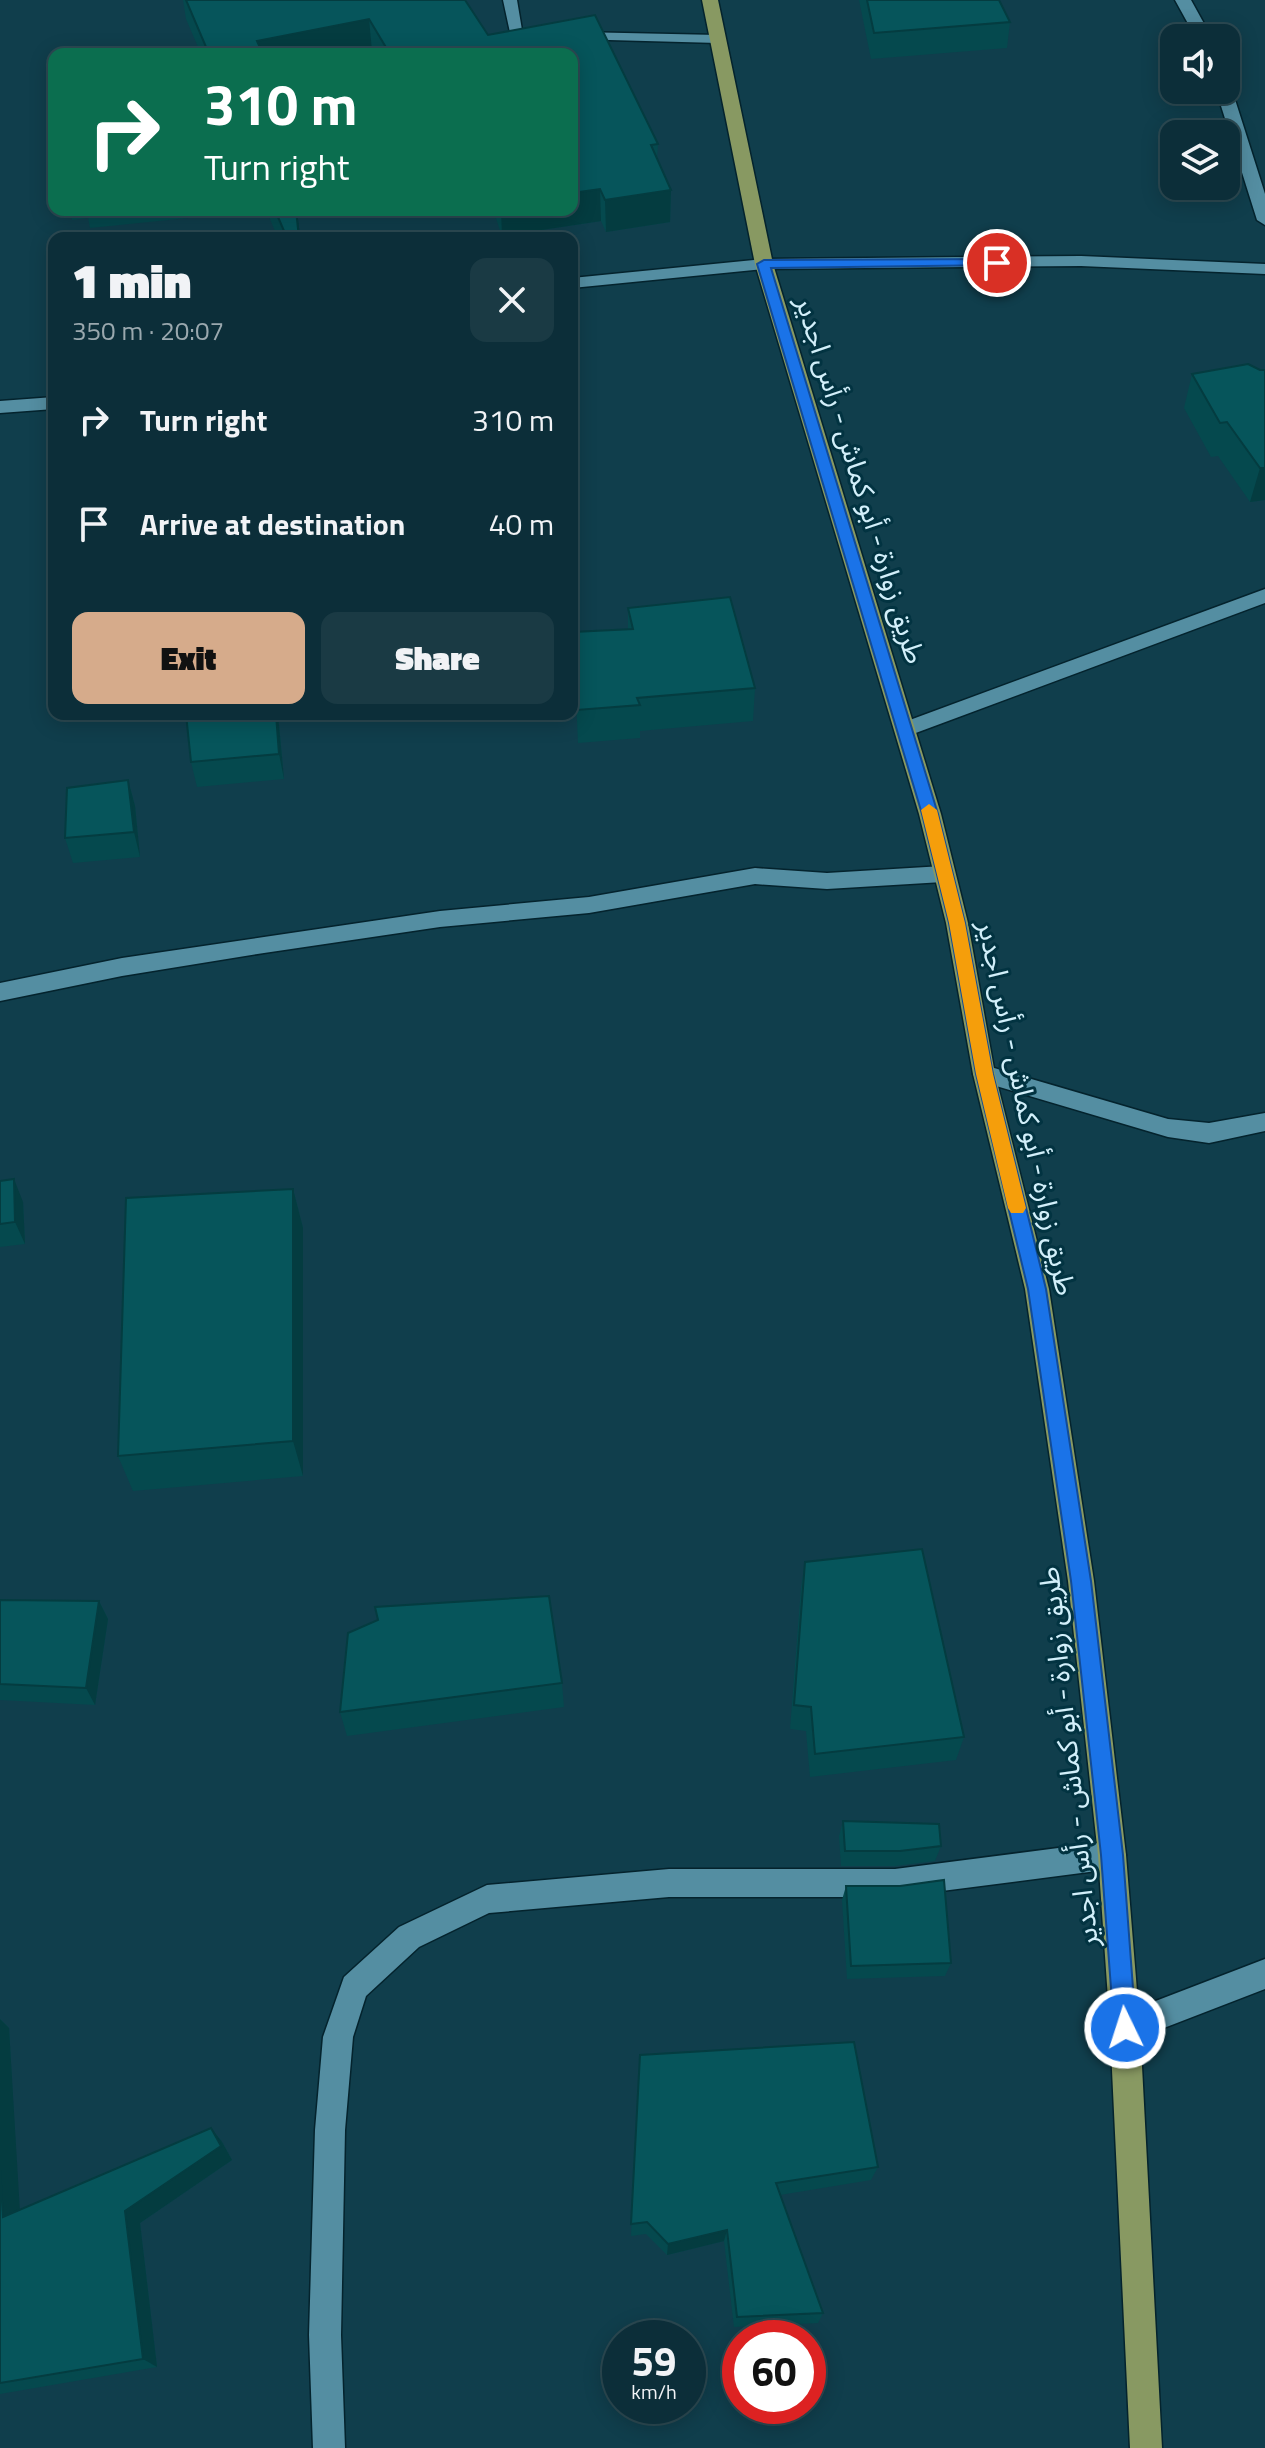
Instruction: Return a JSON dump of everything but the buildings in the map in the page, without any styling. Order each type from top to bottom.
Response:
[{"type":"main road","name":"طريق زوارة - أبو كماش - رأس اجدير","points":[[710,0],[764,264],[906,729],[957,923],[984,1074],[1037,1289],[1081,1581],[1112,1855],[1125,2028],[1146,2448]]},
{"type":"street","points":[[1183,0],[1196,24]]},
{"type":"street","points":[[1228,104],[1265,220]]},
{"type":"street","points":[[578,282],[764,264],[1081,261],[1265,269]]},
{"type":"street","points":[[0,407],[48,403]]},
{"type":"street","points":[[906,729],[1265,596]]},
{"type":"street","points":[[0,992],[122,967],[264,945],[440,919],[589,905],[755,876],[827,881],[943,874]]},
{"type":"street","points":[[984,1074],[1168,1128],[1209,1133],[1265,1122]]},
{"type":"street","points":[[329,2448],[325,2335],[330,2130],[338,2037],[354,1987],[409,1937],[487,1899],[669,1883],[895,1883],[1112,1855]]},
{"type":"street","points":[[1125,2028],[1265,1974]]},
{"type":"lane","points":[[510,0],[516,34],[718,39]]},
{"type":"slow traffic","points":[[929,810],[957,923],[984,1074],[1017,1208]]},
{"type":"route","points":[[997,263],[764,264],[930,814],[957,923],[984,1074],[1037,1289],[1081,1581],[1112,1855],[1125,2028]]}]
